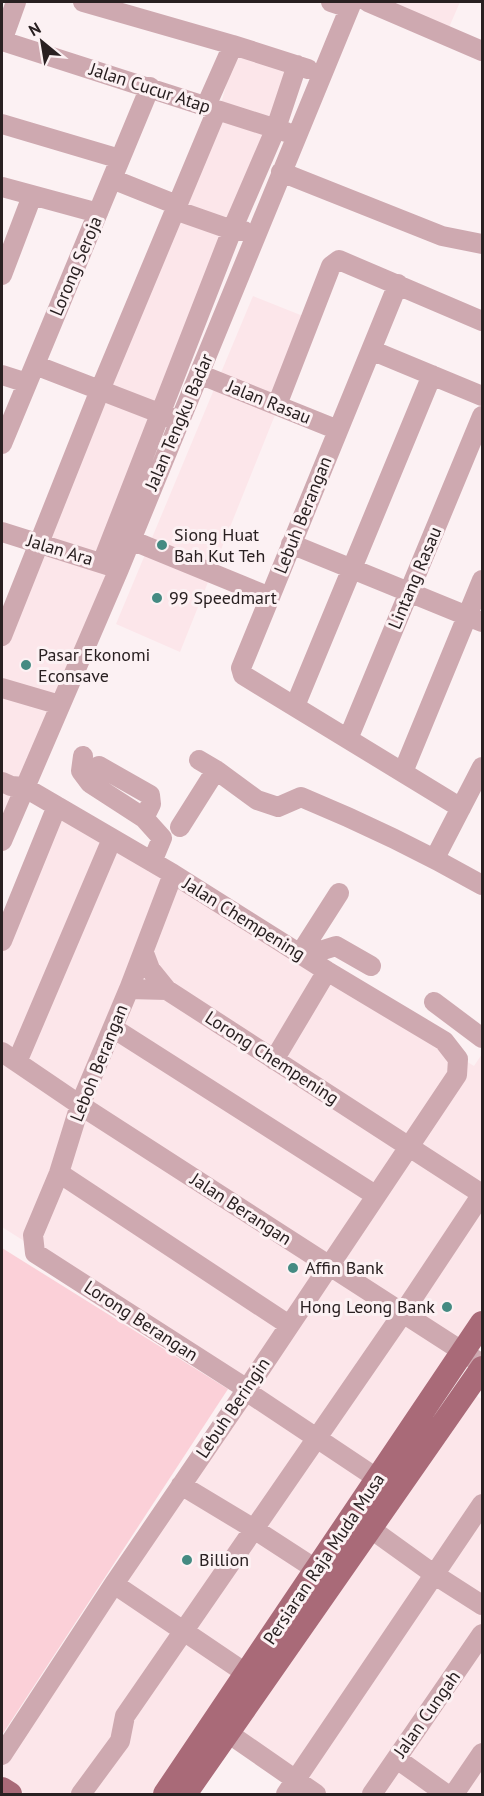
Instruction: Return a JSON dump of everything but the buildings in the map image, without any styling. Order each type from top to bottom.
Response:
[{"type":"main road","name":"Persiaran Raja Muda Musa","points":[[185,1794],[371,1529],[476,1373],[483,1323]]},
{"type":"main road","name":"Persiaran Raja Muda Musa","points":[[165,1794],[449,1374],[476,1373]]},
{"type":"main road","points":[[2,1789],[10,1794]]},
{"type":"street","points":[[2,41],[16,2]]},
{"type":"street","points":[[82,2],[233,45],[322,74]]},
{"type":"street","points":[[362,4],[483,51]]},
{"type":"street","name":"Jalan Tengku Badar","points":[[2,841],[12,785],[58,710],[110,566],[130,540],[170,417],[200,374],[322,74],[362,4]]},
{"type":"street","name":"Jalan Cucur Atap","points":[[2,41],[298,135]]},
{"type":"street","points":[[2,636],[6,610],[38,543],[176,208],[233,45]]},
{"type":"street","points":[[110,566],[170,417],[232,230],[276,128],[297,65]]},
{"type":"street","name":"Lorong Seroja","points":[[2,444],[150,87]]},
{"type":"street","points":[[2,124],[120,159]]},
{"type":"street","points":[[281,172],[442,236],[483,244]]},
{"type":"street","points":[[112,179],[232,230],[256,233]]},
{"type":"street","points":[[2,187],[98,213]]},
{"type":"street","points":[[2,274],[33,196]]},
{"type":"street","points":[[277,405],[331,266],[339,260],[483,321]]},
{"type":"street","name":"Lebuh Berangan","points":[[398,284],[241,668],[243,675],[461,808]]},
{"type":"street","points":[[371,350],[483,396]]},
{"type":"street","points":[[2,375],[31,374],[100,390],[170,417]]},
{"type":"street","name":"Jalan Rasau","points":[[200,374],[338,430]]},
{"type":"street","points":[[295,706],[432,375]]},
{"type":"street","name":"Lintang Rasau","points":[[348,739],[483,416]]},
{"type":"street","name":"Jalan Ara","points":[[2,532],[110,566]]},
{"type":"street","points":[[130,540],[270,597]]},
{"type":"street","points":[[291,544],[475,619]]},
{"type":"street","points":[[402,772],[475,619],[483,580]]},
{"type":"street","points":[[2,688],[58,710]]},
{"type":"street","points":[[83,756],[81,771],[90,783],[93,769],[99,766],[150,795],[151,804],[144,818],[162,838],[152,862]]},
{"type":"street","points":[[180,826],[208,765],[257,800],[278,807],[301,797],[435,858],[483,885]]},
{"type":"street","points":[[435,858],[482,767]]},
{"type":"street","points":[[2,808],[12,785]]},
{"type":"street","name":"Jalan Chempening","points":[[12,785],[57,806],[173,874],[304,957],[444,1041],[458,1059]]},
{"type":"street","points":[[2,941],[57,806]]},
{"type":"street","points":[[9,1057],[112,838]]},
{"type":"street","name":"Leboh Berangan","points":[[35,1253],[33,1235],[59,1173],[80,1105],[144,953],[173,874]]},
{"type":"street","points":[[304,957],[339,893]]},
{"type":"street","points":[[304,957],[336,946],[371,966]]},
{"type":"street","points":[[144,953],[150,969],[167,990]]},
{"type":"street","points":[[274,1060],[327,971]]},
{"type":"street","points":[[129,989],[167,990]]},
{"type":"street","name":"Lorong Chempening","points":[[167,990],[408,1147],[481,1191]]},
{"type":"street","points":[[434,1002],[482,1036],[472,1054],[458,1059]]},
{"type":"street","points":[[113,1028],[375,1195]]},
{"type":"street","name":"Jalan Berangan","points":[[9,1057],[403,1313],[476,1373]]},
{"type":"street","name":"Lebuh Beringin","points":[[2,1755],[114,1584],[247,1390],[457,1075],[458,1059]]},
{"type":"street","points":[[59,1173],[289,1325]]},
{"type":"street","points":[[81,1794],[120,1741],[120,1731],[125,1716],[403,1313],[481,1191]]},
{"type":"street","name":"Lorong Berangan","points":[[35,1253],[247,1390],[378,1479]]},
{"type":"street","points":[[181,1485],[254,1528],[317,1570]]},
{"type":"street","points":[[291,1787],[483,1504]]},
{"type":"street","points":[[371,1529],[435,1575],[483,1605]]},
{"type":"street","points":[[114,1584],[247,1674]]},
{"type":"street","name":"Jalan Cungah","points":[[372,1794],[483,1634]]},
{"type":"street","points":[[228,1733],[291,1787],[316,1794]]},
{"type":"street","points":[[454,1794],[483,1753]]},
{"type":"street","points":[[397,1759],[446,1794]]},
{"type":"shaded area","points":[[393,2],[460,2],[447,32],[391,6]]},
{"type":"shaded area","points":[[236,49],[293,67],[101,557],[43,540],[218,115]]},
{"type":"shaded area","points":[[253,296],[313,320],[180,652],[116,624]]},
{"type":"shaded area","points":[[39,548],[112,571],[2,831],[2,647]]},
{"type":"shaded area","points":[[58,814],[177,883],[474,1066],[482,1054],[482,1308],[155,1794],[25,1794],[2,1779],[2,1767],[254,1387],[2,1227],[2,950]]},
{"type":"shaded area","points":[[2,1248],[228,1389],[2,1735]]},
{"type":"shaded area","points":[[477,1396],[482,1399],[482,1794],[324,1794],[241,1734]]},
{"type":"place","name":"Siong Huat Bah Kut Teh","points":[[162,545]]},
{"type":"place","name":"99 Speedmart","points":[[157,598]]},
{"type":"place","name":"Pasar Ekonomi Econsave","points":[[26,665]]},
{"type":"place","name":"Affin Bank","points":[[293,1268]]},
{"type":"place","name":"Hong Leong Bank","points":[[447,1307]]},
{"type":"place","name":"Billion","points":[[187,1560]]}]
